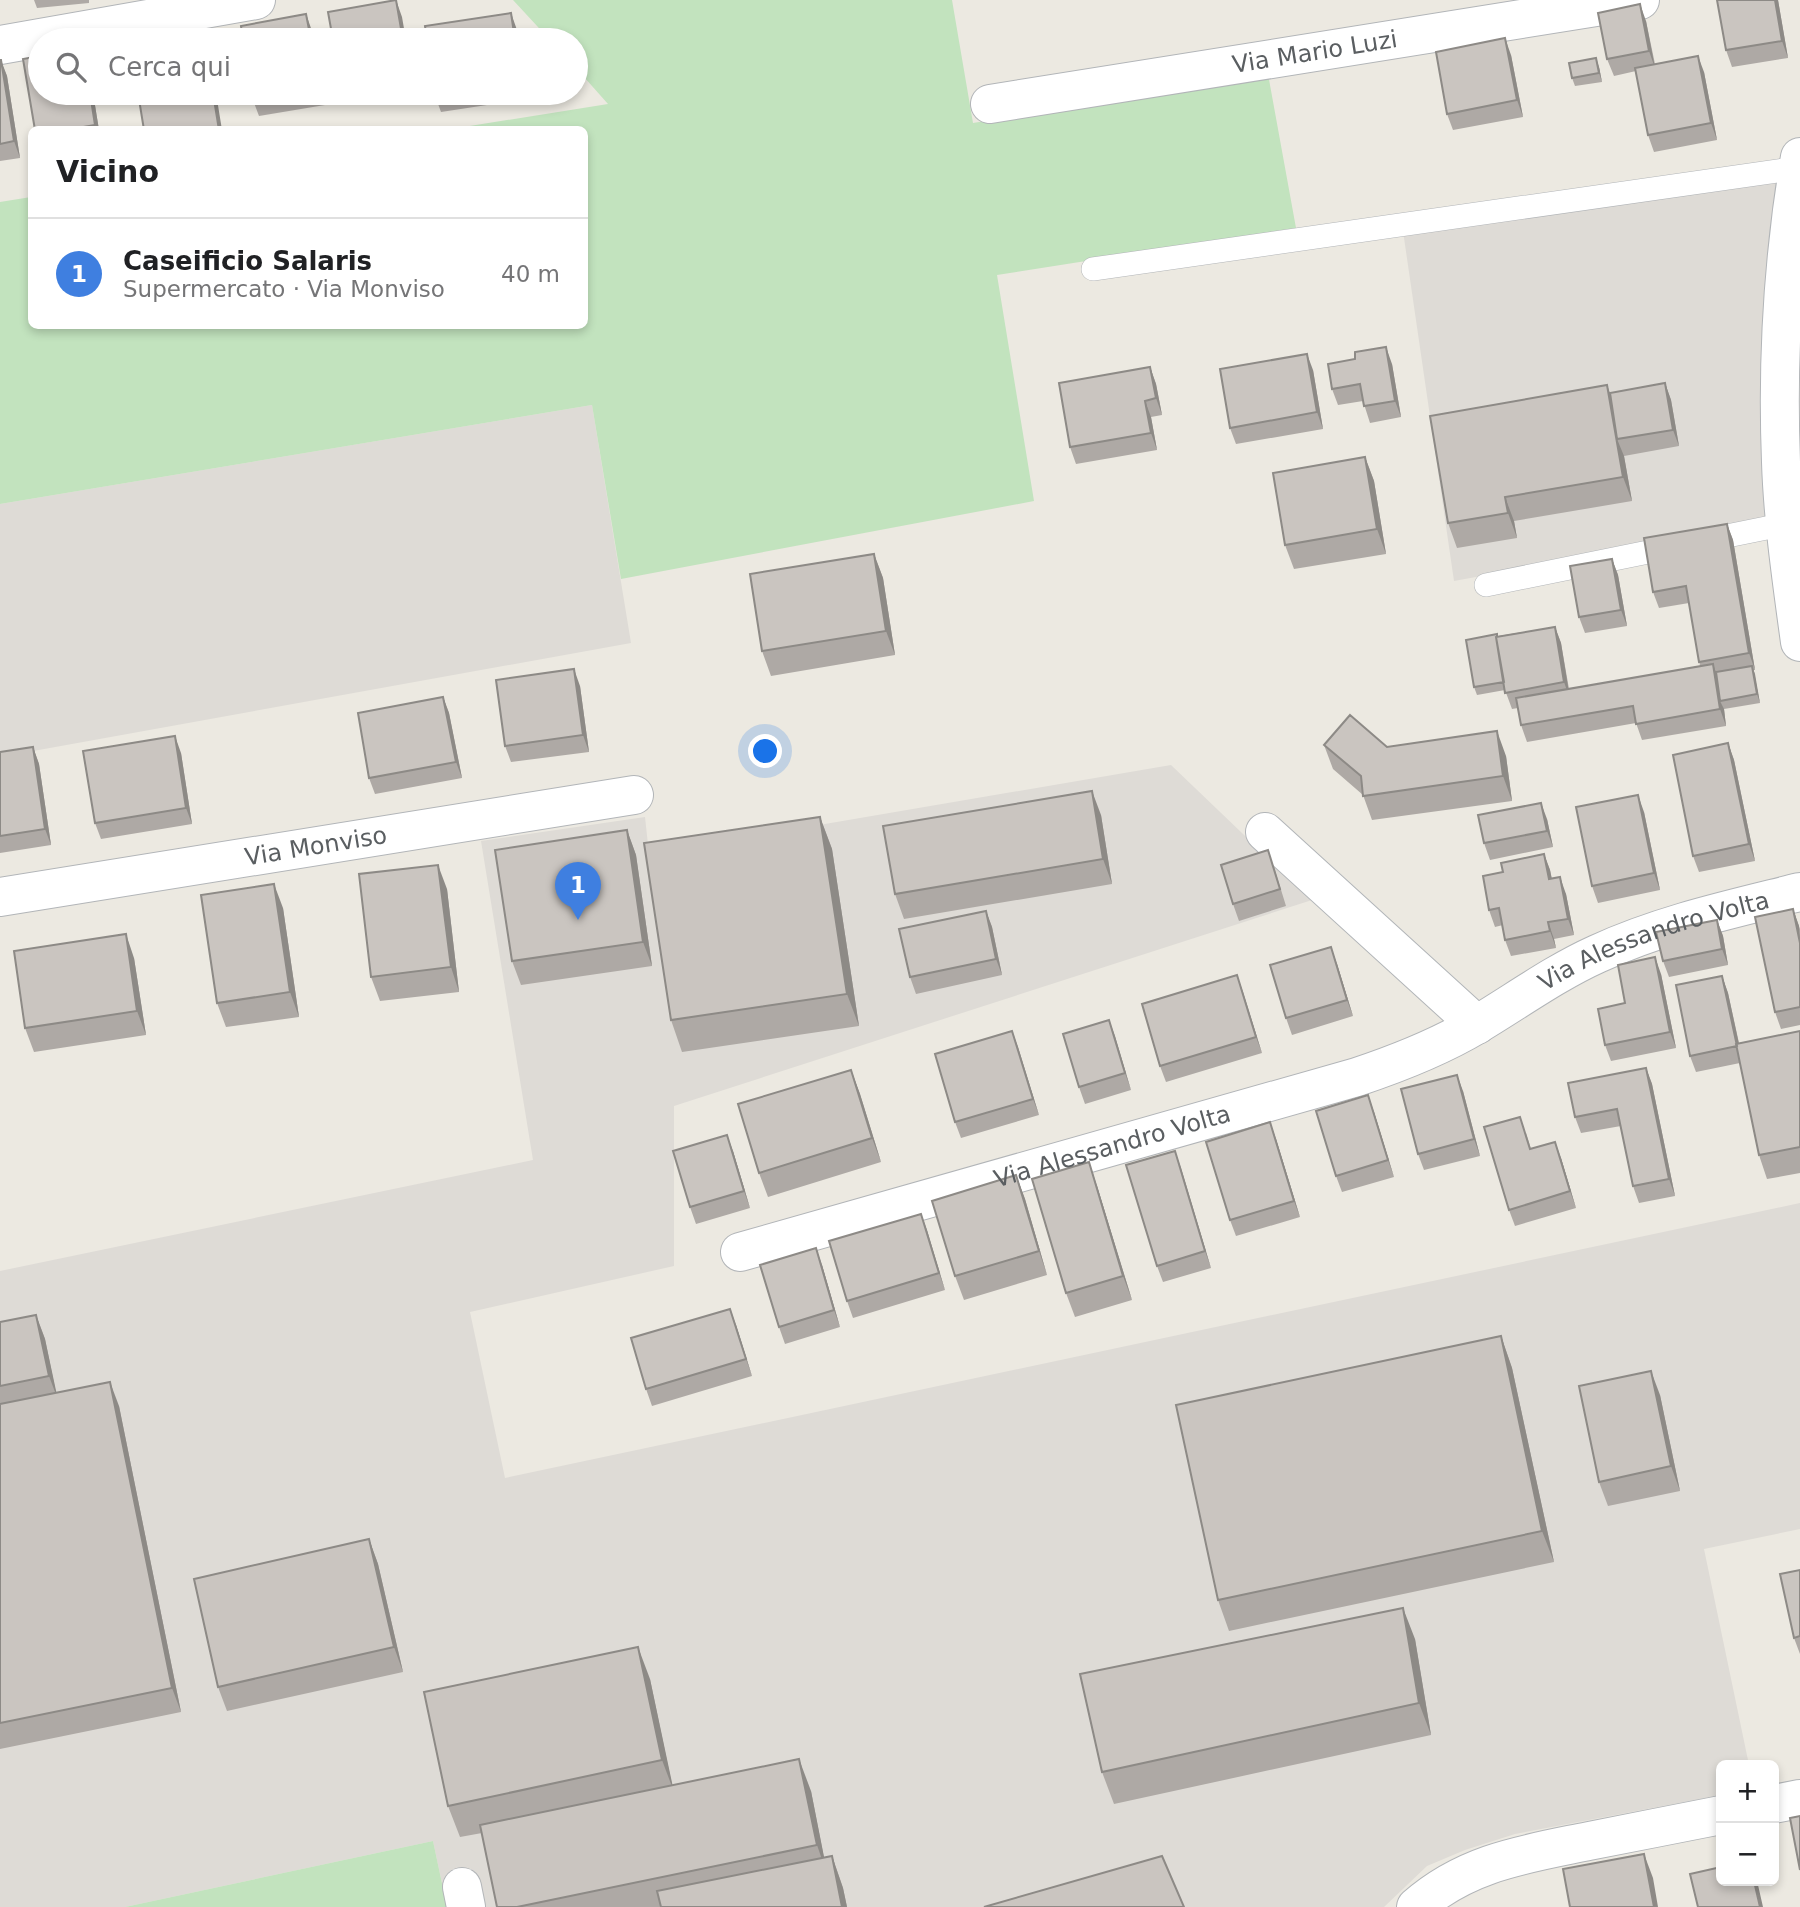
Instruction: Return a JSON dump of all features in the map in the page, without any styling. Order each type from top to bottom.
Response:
[{"type":"street","points":[[100,28],[256,0]]},
{"type":"street","name":"Via Mario Luzi","points":[[990,104],[1640,0]]},
{"type":"street","points":[[0,46],[28,41]]},
{"type":"street","points":[[1799,163],[1788,243],[1780,370],[1781,462],[1800,642]]},
{"type":"street","name":"Via Monviso","points":[[0,897],[634,795]]},
{"type":"street","points":[[1265,832],[1477,1025]]},
{"type":"street","name":"Via Alessandro Volta","points":[[740,1252],[1357,1077],[1430,1049],[1477,1025],[1564,971],[1627,941],[1676,924],[1800,891]]},
{"type":"street","points":[[1779,1803],[1800,1799]]},
{"type":"street","points":[[1416,1907],[1460,1875],[1502,1860],[1716,1816]]},
{"type":"lane","points":[[1093,269],[1799,163]]},
{"type":"lane","points":[[1486,585],[1786,524]]},
{"type":"shaded area","points":[[1792,175],[1774,522],[1454,581],[1403,231]]},
{"type":"shaded area","points":[[592,405],[631,643],[0,757],[0,504]]},
{"type":"shaded area","points":[[1171,765],[1312,900],[674,1106],[674,1266],[470,1312],[505,1478],[1800,1203],[1800,1529],[1704,1549],[1748,1760],[1716,1760],[1716,1796],[1515,1834],[1465,1850],[1427,1866],[1384,1907],[447,1907],[433,1841],[125,1907],[0,1907],[0,1271],[533,1160],[481,841],[645,817],[649,854]]},
{"type":"green space","points":[[513,0],[952,0],[973,123],[1268,74],[1296,228],[997,275],[1034,501],[621,579],[592,405],[0,504],[0,202],[28,197],[28,329],[588,329],[588,126],[470,126],[608,104],[588,82],[588,28],[539,28]]},
{"type":"green space","points":[[433,1841],[447,1907],[125,1907]]},
{"type":"building","points":[[396,0],[401,28],[331,28],[328,12]]},
{"type":"building","points":[[1717,0],[1775,0],[1782,41],[1726,50]]},
{"type":"building","points":[[1640,4],[1649,51],[1607,59],[1598,13]]},
{"type":"building","points":[[511,13],[513,28],[425,28]]},
{"type":"building","points":[[306,14],[309,28],[241,28]]},
{"type":"building","points":[[1505,38],[1517,100],[1447,114],[1436,52]]},
{"type":"building","points":[[1698,56],[1711,123],[1648,135],[1635,68]]},
{"type":"building","points":[[28,58],[28,89],[23,59]]},
{"type":"building","points":[[1596,58],[1599,73],[1572,78],[1569,63]]},
{"type":"building","points":[[0,60],[14,141],[0,144]]},
{"type":"building","points":[[31,105],[92,105],[95,125],[34,126]]},
{"type":"building","points":[[140,105],[215,105],[218,126],[143,126]]},
{"type":"building","points":[[1386,347],[1395,401],[1364,406],[1360,384],[1332,389],[1328,364],[1355,359],[1355,352]]},
{"type":"building","points":[[1307,354],[1317,412],[1230,428],[1220,369]]},
{"type":"building","points":[[1150,367],[1156,398],[1145,401],[1151,433],[1070,447],[1059,383]]},
{"type":"building","points":[[1665,383],[1673,430],[1617,439],[1610,393]]},
{"type":"building","points":[[1607,385],[1623,477],[1505,497],[1508,513],[1448,523],[1430,416]]},
{"type":"building","points":[[1365,457],[1377,529],[1285,545],[1273,473]]},
{"type":"building","points":[[1727,524],[1749,653],[1699,662],[1686,586],[1653,592],[1644,538]]},
{"type":"building","points":[[874,554],[886,631],[762,651],[750,574]]},
{"type":"building","points":[[1612,559],[1621,610],[1579,617],[1570,566]]},
{"type":"building","points":[[1555,627],[1564,682],[1505,693],[1496,637]]},
{"type":"building","points":[[1497,634],[1504,682],[1474,687],[1466,640]]},
{"type":"building","points":[[1713,664],[1720,709],[1636,724],[1633,706],[1521,725],[1516,698]]},
{"type":"building","points":[[1752,666],[1757,694],[1720,701],[1716,672]]},
{"type":"building","points":[[574,669],[583,735],[505,746],[496,680]]},
{"type":"building","points":[[443,697],[456,762],[369,778],[358,713]]},
{"type":"building","points":[[1350,715],[1387,747],[1497,731],[1503,776],[1363,796],[1361,776],[1324,745]]},
{"type":"building","points":[[175,736],[186,808],[95,823],[83,751]]},
{"type":"building","points":[[1728,743],[1749,844],[1693,856],[1673,755]]},
{"type":"building","points":[[33,747],[45,829],[0,836],[0,752]]},
{"type":"building","points":[[1092,791],[1103,859],[895,894],[883,826]]},
{"type":"building","points":[[1638,795],[1654,873],[1592,886],[1576,807]]},
{"type":"building","points":[[1541,803],[1547,831],[1484,843],[1478,815]]},
{"type":"building","points":[[820,817],[847,994],[671,1020],[644,843]]},
{"type":"building","points":[[627,830],[643,942],[512,961],[495,850]]},
{"type":"building","points":[[1268,850],[1280,889],[1233,904],[1221,865]]},
{"type":"building","points":[[1544,854],[1549,879],[1560,877],[1568,919],[1548,922],[1550,931],[1505,940],[1499,908],[1489,910],[1483,876],[1503,872],[1501,863]]},
{"type":"building","points":[[438,865],[451,967],[371,977],[359,874]]},
{"type":"building","points":[[274,884],[290,992],[217,1003],[201,895]]},
{"type":"building","points":[[1793,909],[1800,943],[1800,1007],[1775,1012],[1755,917]]},
{"type":"building","points":[[986,911],[996,959],[910,977],[899,929]]},
{"type":"building","points":[[1717,920],[1722,949],[1663,961],[1656,932]]},
{"type":"building","points":[[126,934],[137,1011],[25,1028],[14,951]]},
{"type":"building","points":[[1331,947],[1347,1000],[1286,1018],[1270,965]]},
{"type":"building","points":[[1655,957],[1670,1032],[1605,1045],[1598,1009],[1625,1003],[1618,965]]},
{"type":"building","points":[[1237,975],[1256,1037],[1160,1066],[1142,1004]]},
{"type":"building","points":[[1722,976],[1737,1046],[1690,1056],[1676,985]]},
{"type":"building","points":[[1109,1020],[1125,1073],[1079,1087],[1063,1034]]},
{"type":"building","points":[[1012,1031],[1033,1099],[955,1122],[935,1054]]},
{"type":"building","points":[[1800,1031],[1800,1147],[1759,1155],[1736,1044]]},
{"type":"building","points":[[1646,1068],[1669,1179],[1633,1186],[1617,1109],[1575,1117],[1568,1083]]},
{"type":"building","points":[[851,1070],[872,1138],[759,1173],[738,1104]]},
{"type":"building","points":[[1457,1075],[1474,1139],[1418,1154],[1401,1089]]},
{"type":"building","points":[[1368,1095],[1388,1160],[1336,1176],[1316,1111]]},
{"type":"building","points":[[1520,1117],[1530,1149],[1555,1142],[1570,1191],[1509,1210],[1484,1127]]},
{"type":"building","points":[[1270,1122],[1294,1201],[1230,1220],[1206,1142]]},
{"type":"building","points":[[727,1135],[744,1191],[690,1207],[673,1151]]},
{"type":"building","points":[[1175,1151],[1205,1251],[1157,1266],[1126,1165]]},
{"type":"building","points":[[1089,1162],[1123,1276],[1066,1293],[1032,1179]]},
{"type":"building","points":[[1016,1175],[1039,1251],[955,1276],[932,1201]]},
{"type":"building","points":[[921,1214],[939,1273],[847,1301],[829,1241]]},
{"type":"building","points":[[816,1248],[834,1310],[779,1327],[760,1265]]},
{"type":"building","points":[[730,1309],[746,1359],[646,1389],[631,1338]]},
{"type":"building","points":[[36,1315],[49,1376],[0,1386],[0,1322]]},
{"type":"building","points":[[1501,1336],[1542,1531],[1218,1600],[1176,1405]]},
{"type":"building","points":[[1651,1371],[1671,1466],[1599,1482],[1579,1386]]},
{"type":"building","points":[[110,1382],[172,1688],[0,1723],[0,1404]]},
{"type":"building","points":[[369,1539],[394,1647],[218,1687],[194,1579]]},
{"type":"building","points":[[1800,1570],[1800,1636],[1794,1638],[1780,1574]]},
{"type":"building","points":[[1403,1608],[1419,1703],[1102,1772],[1080,1674]]},
{"type":"building","points":[[638,1647],[662,1760],[448,1806],[424,1692]]},
{"type":"building","points":[[799,1759],[817,1845],[517,1907],[497,1907],[480,1825]]},
{"type":"building","points":[[1800,1816],[1800,1870],[1790,1818]]},
{"type":"building","points":[[1644,1854],[1654,1907],[1570,1907],[1563,1869]]},
{"type":"building","points":[[832,1856],[842,1907],[661,1907],[657,1891]]},
{"type":"building","points":[[1162,1856],[1184,1907],[984,1907]]},
{"type":"building","points":[[1716,1868],[1716,1886],[1755,1886],[1760,1907],[1698,1907],[1690,1874]]},
{"type":"place","name":"Caseificio Salaris","points":[[578,920]]}]
